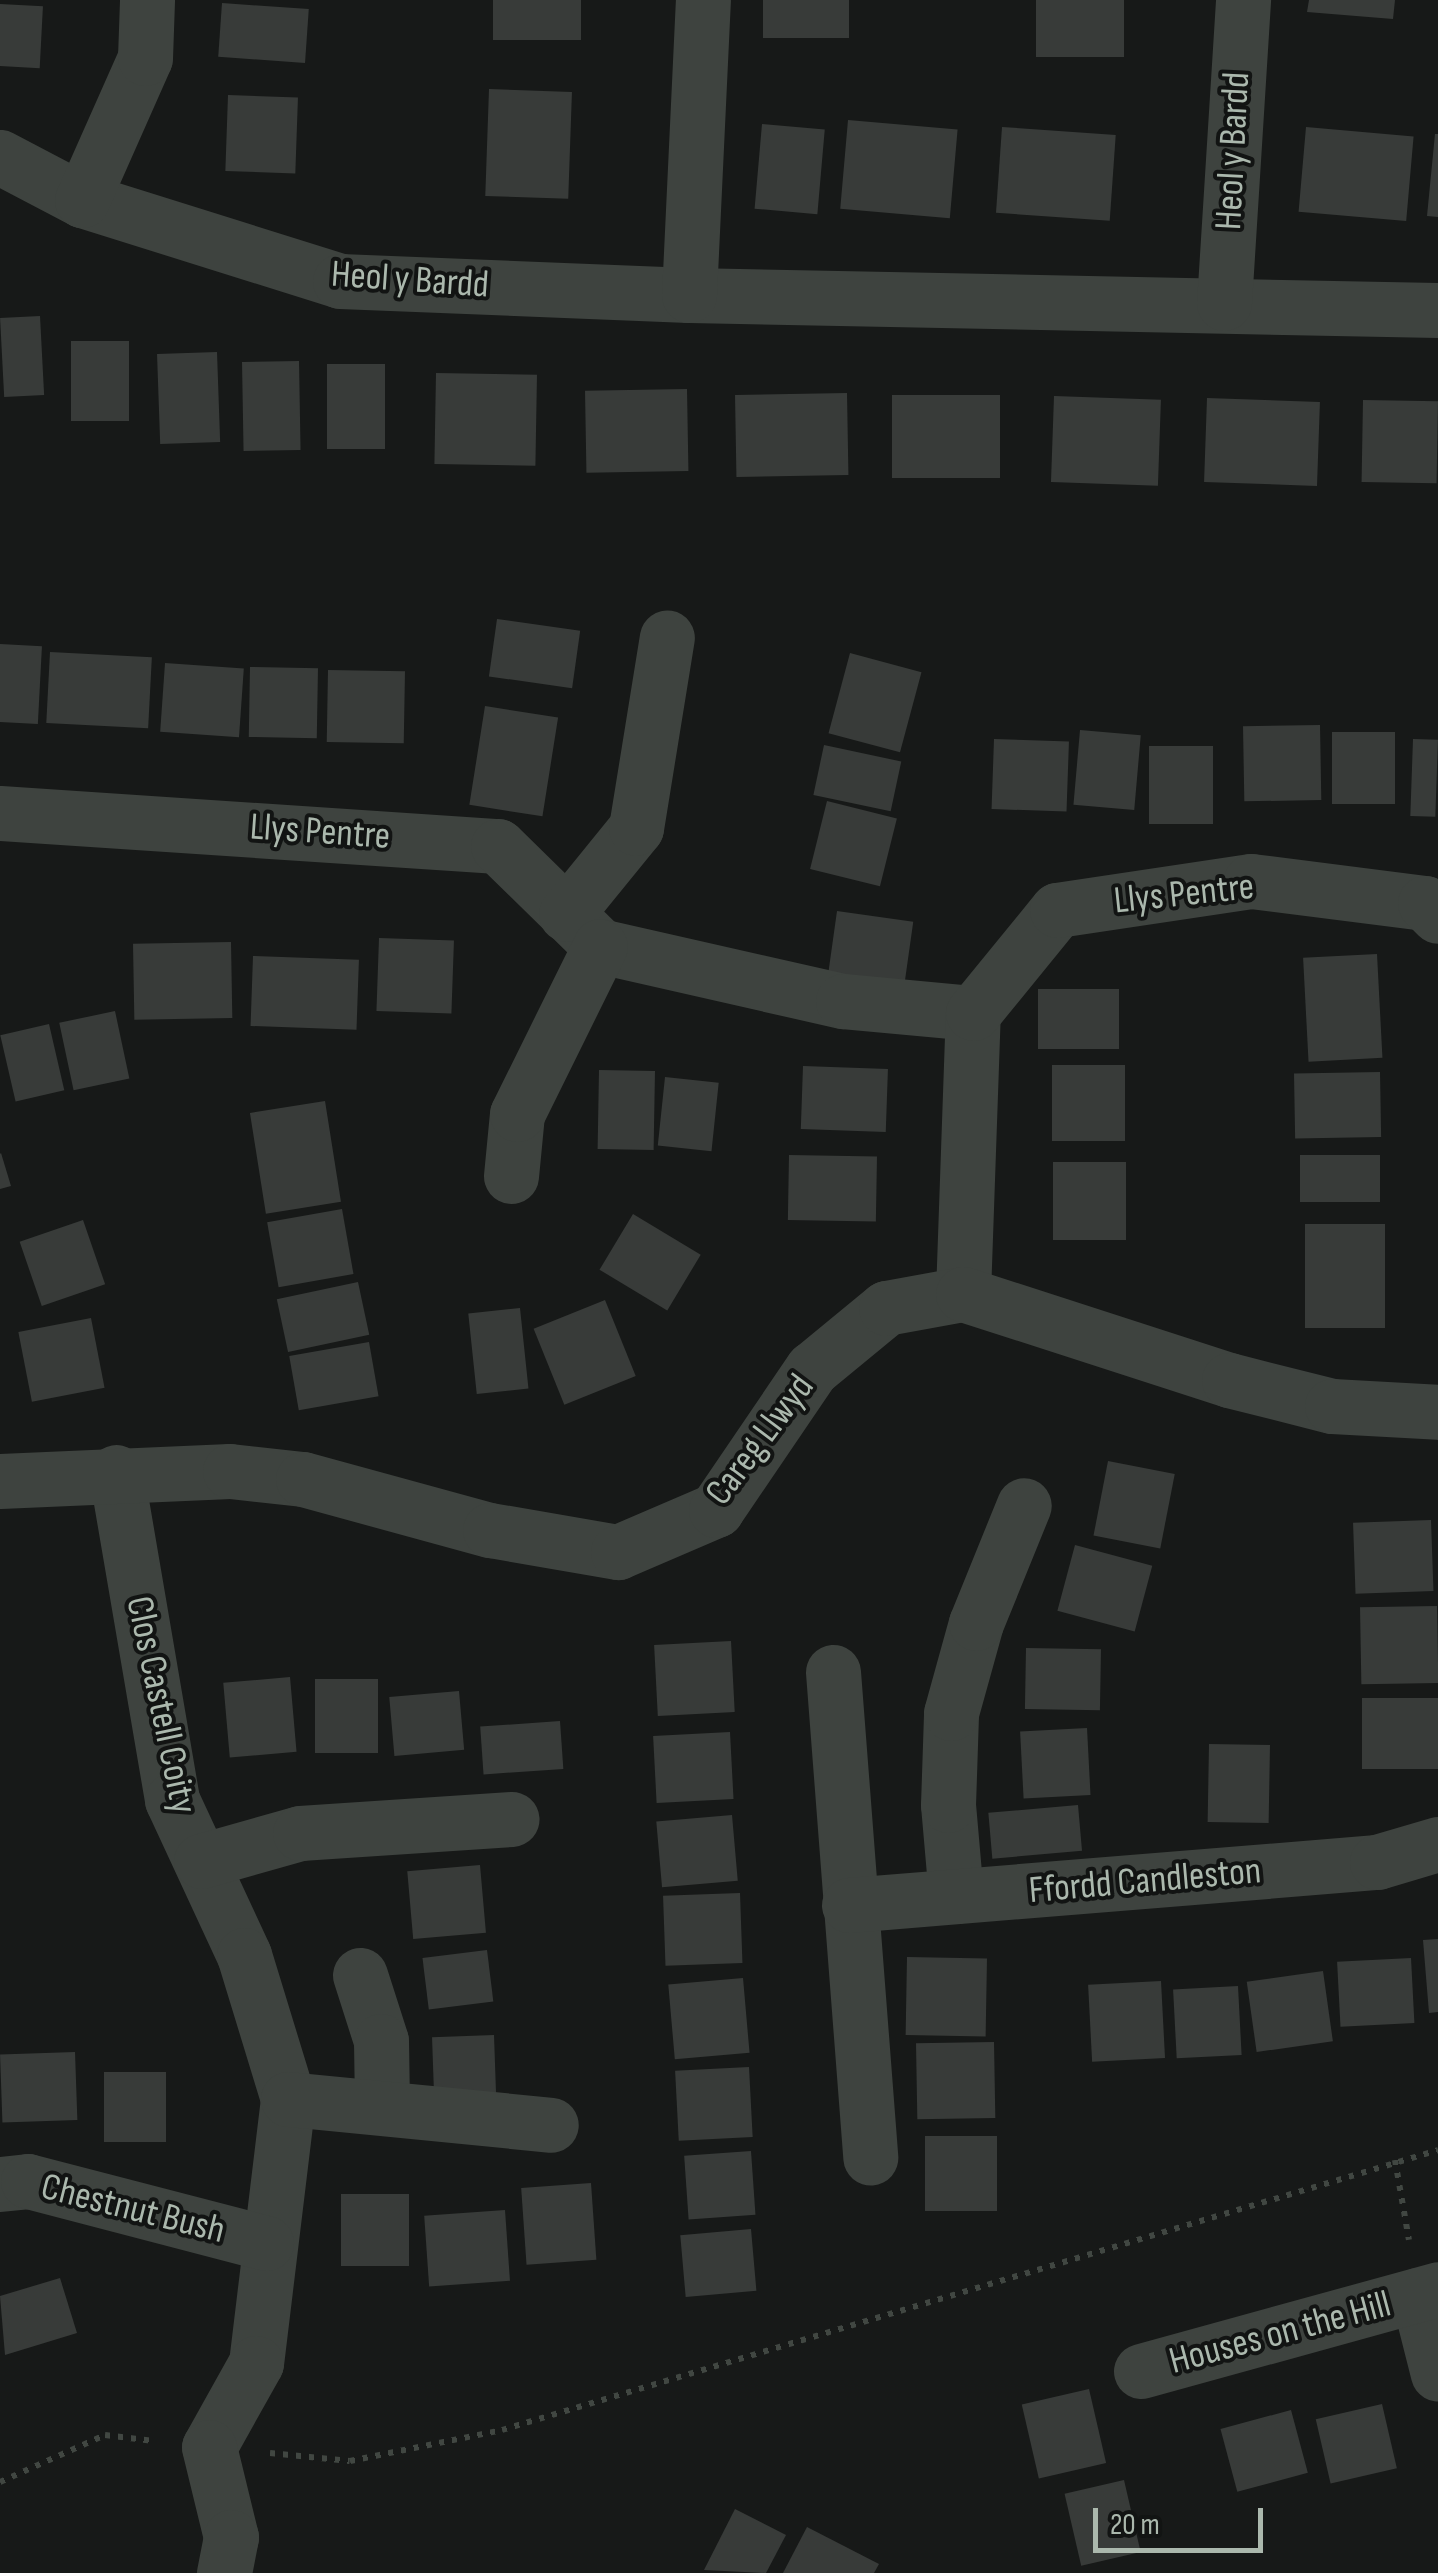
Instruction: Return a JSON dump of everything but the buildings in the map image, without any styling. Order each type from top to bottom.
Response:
[{"type":"street","points":[[82,200],[145,58],[147,0]]},
{"type":"street","points":[[689,295],[704,0]]},
{"type":"street","name":"Heol y Bardd","points":[[1224,302],[1242,0]]},
{"type":"street","name":"Heol y Bardd","points":[[0,157],[82,200],[340,281],[689,295],[1224,302],[1438,310]]},
{"type":"street","points":[[511,1176],[517,1114],[583,930],[636,828],[667,637]]},
{"type":"street","name":"Llys Pentre","points":[[0,813],[498,846],[583,930]]},
{"type":"street","name":"Llys Pentre","points":[[973,1013],[1056,910],[1250,881],[1426,903],[1438,916]]},
{"type":"street","points":[[583,930],[843,1001],[973,1013],[963,1294]]},
{"type":"street","name":"Careg Llwyd","points":[[0,1481],[116,1472],[230,1471],[303,1479],[490,1530],[618,1552],[716,1510],[812,1369],[886,1308],[963,1294],[1228,1380],[1332,1406],[1438,1412]]},
{"type":"street","name":"Clos Castell Coity","points":[[116,1472],[172,1800],[244,1955],[288,2100],[266,2243],[256,2363],[209,2447]]},
{"type":"street","points":[[956,1896],[948,1805],[951,1713],[976,1624],[1024,1505]]},
{"type":"street","points":[[833,1672],[870,2158]]},
{"type":"street","points":[[202,1861],[300,1834],[512,1819]]},
{"type":"street","name":"Ffordd Candleston","points":[[849,1905],[1377,1862],[1438,1844]]},
{"type":"street","points":[[360,1975],[380,2042],[382,2105]]},
{"type":"street","points":[[288,2100],[382,2105],[551,2125]]},
{"type":"street","name":"Chestnut Bush","points":[[0,2184],[28,2181],[266,2243]]},
{"type":"street","name":"Houses on the Hill","points":[[1142,2371],[1428,2292],[1438,2374]]},
{"type":"street","points":[[209,2447],[231,2536],[224,2573]]},
{"type":"path","points":[[0,2482],[106,2435],[350,2462],[502,2430],[1438,2150]]},
{"type":"path","points":[[1395,2160],[1428,2292]]}]
